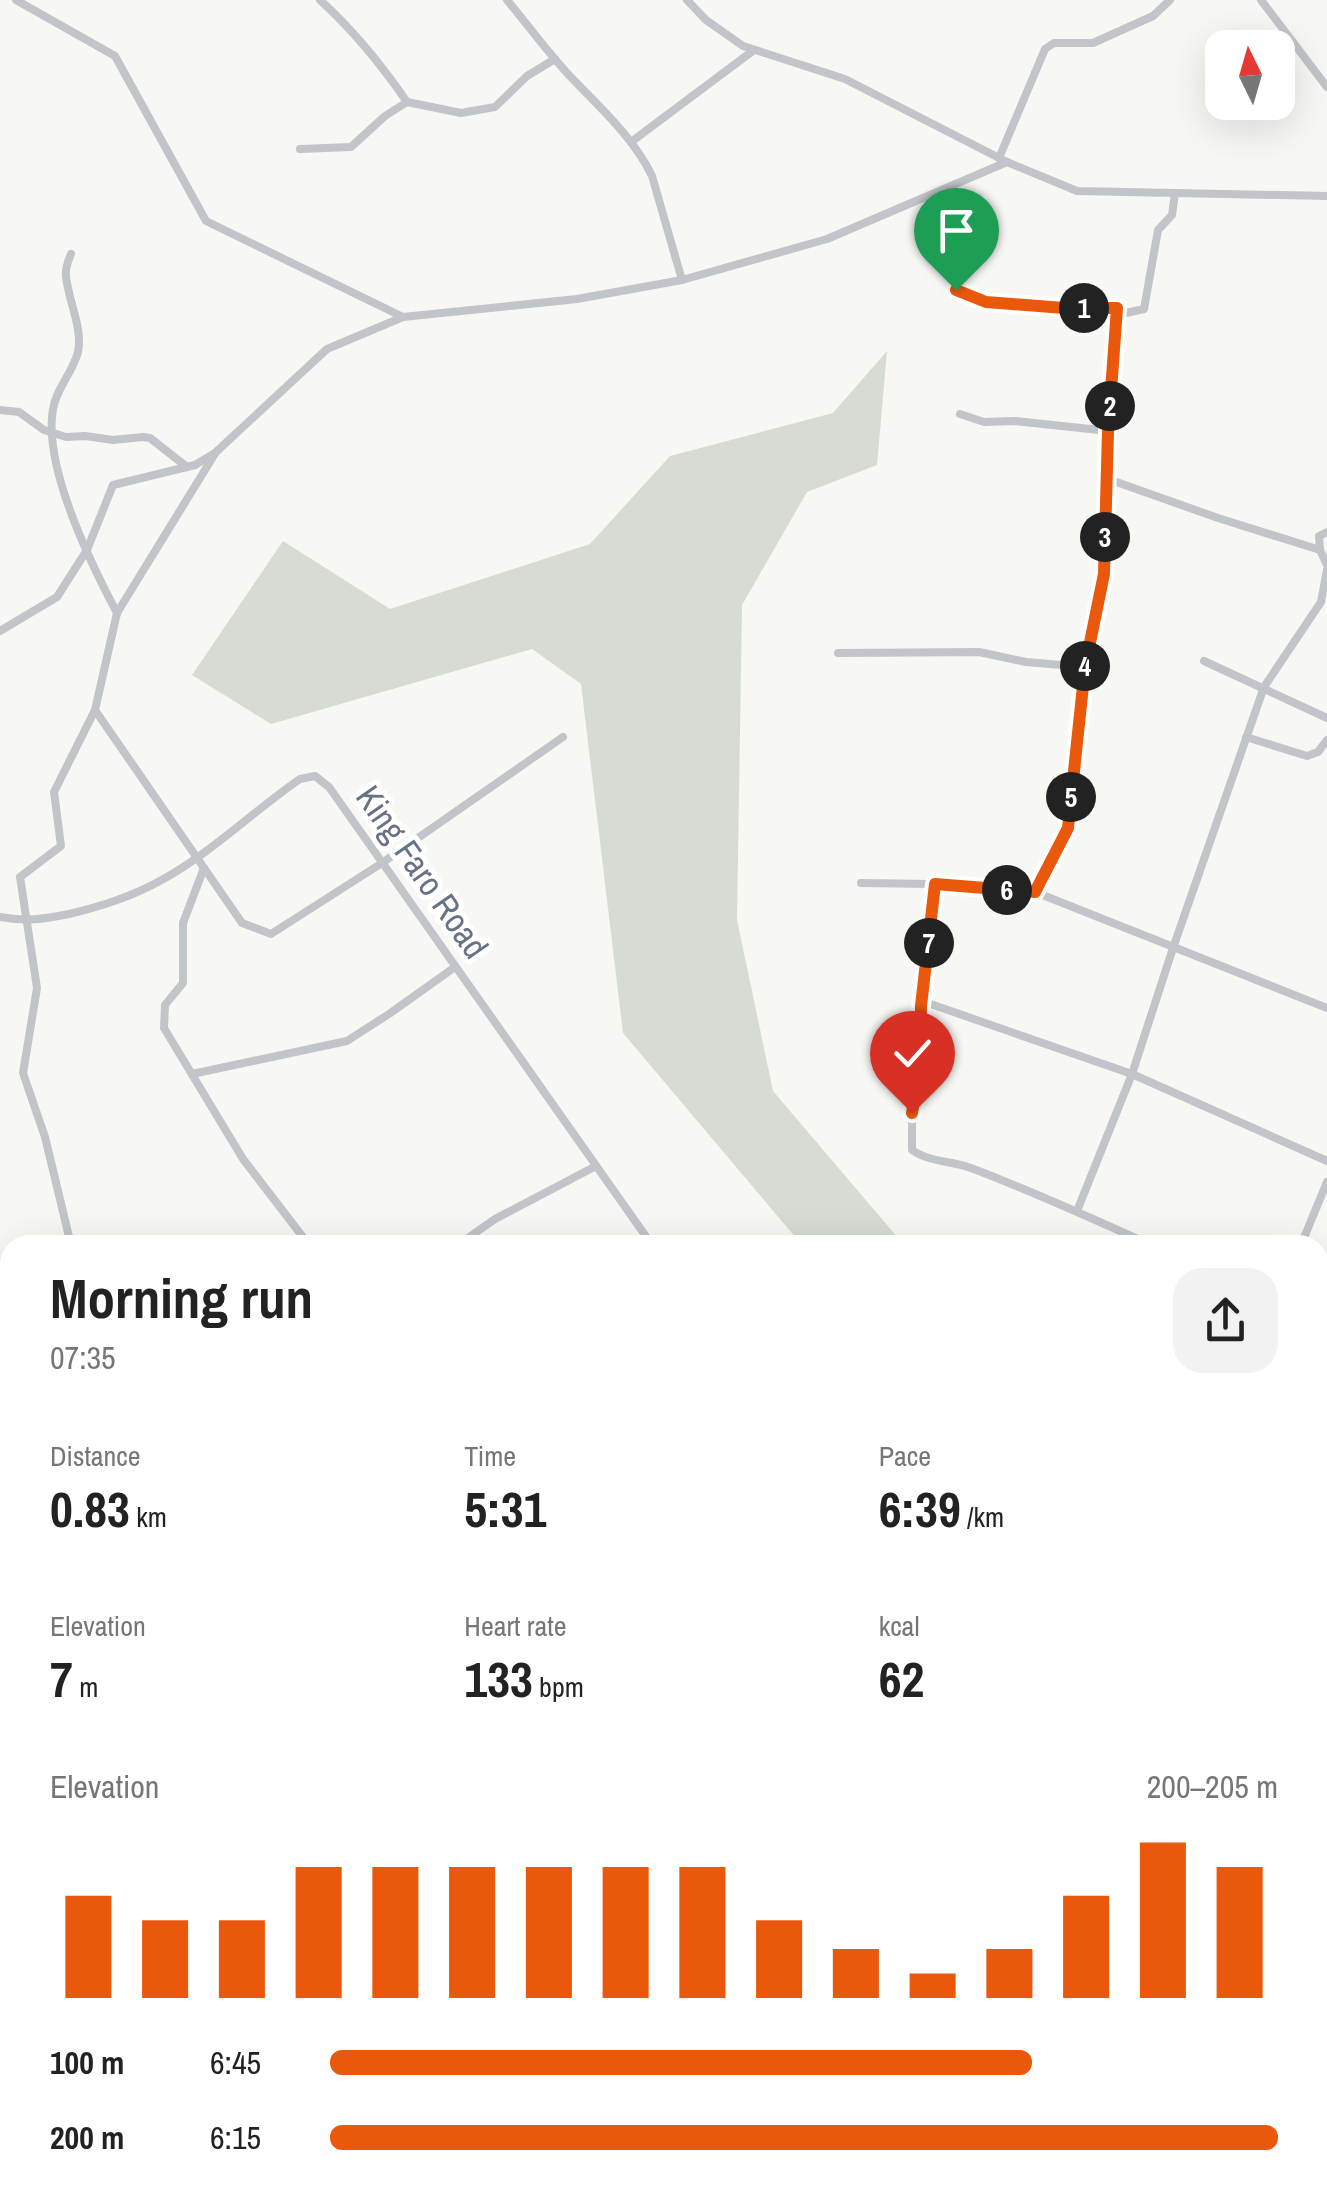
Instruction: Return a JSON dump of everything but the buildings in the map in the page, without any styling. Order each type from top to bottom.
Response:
[{"type":"street","points":[[16,0],[115,56],[206,221],[403,317]]},
{"type":"street","points":[[320,0],[372,54],[407,102],[461,114],[495,107],[526,76],[555,59]]},
{"type":"street","points":[[507,0],[644,160],[682,280]]},
{"type":"street","points":[[688,0],[706,20],[743,46],[846,79],[1003,160],[1076,191],[1327,196]]},
{"type":"street","points":[[0,631],[58,597],[86,550],[113,485],[195,465],[216,452],[327,349],[403,317],[578,299],[682,280],[827,239],[1003,160],[1045,48],[1054,43],[1093,43],[1153,16],[1170,0]]},
{"type":"street","points":[[1261,0],[1327,87]]},
{"type":"street","points":[[632,142],[754,50]]},
{"type":"street","points":[[300,148],[350,147],[407,102]]},
{"type":"street","points":[[1117,315],[1144,309],[1158,230],[1172,215],[1175,193]]},
{"type":"street","points":[[70,254],[64,272],[78,333],[78,352],[52,406],[56,468],[88,558],[117,612]]},
{"type":"street","points":[[956,290],[986,302],[1117,308],[1104,574],[1085,667],[1068,828],[1035,892]]},
{"type":"street","points":[[0,410],[19,412],[52,433],[66,437],[150,438],[187,467]]},
{"type":"street","points":[[960,414],[984,422],[1016,420],[1108,432]]},
{"type":"street","points":[[69,1235],[45,1137],[23,1072],[37,988],[20,877],[60,846],[54,792],[95,710],[117,612],[216,452]]},
{"type":"street","points":[[1108,480],[1320,550]]},
{"type":"street","points":[[1077,1211],[1132,1074],[1264,687],[1321,602],[1327,567],[1319,536],[1327,532]]},
{"type":"street","points":[[838,653],[979,652],[1026,662],[1085,667]]},
{"type":"street","points":[[1204,661],[1327,718]]},
{"type":"street","points":[[95,710],[242,923],[270,934],[382,863],[563,737]]},
{"type":"street","points":[[1246,736],[1307,756],[1318,752],[1327,740]]},
{"type":"street","name":"King Faro Road","points":[[0,916],[27,922],[100,907],[156,883],[198,857],[300,779],[315,776],[329,787],[645,1235]]},
{"type":"street","points":[[204,868],[183,923],[183,983],[165,1006],[164,1028],[243,1159],[301,1235]]},
{"type":"street","points":[[861,883],[1035,892],[1327,1008]]},
{"type":"street","points":[[935,884],[922,1000],[920,1068],[912,1113],[912,1150],[920,1156],[966,1166],[1129,1235]]},
{"type":"street","points":[[192,1074],[346,1041],[455,967]]},
{"type":"street","points":[[922,1000],[1132,1074],[1327,1161]]},
{"type":"street","points":[[473,1235],[596,1166]]},
{"type":"street","points":[[1304,1235],[1327,1182]]},
{"type":"shaded area","points":[[887,351],[877,465],[807,492],[742,605],[737,920],[773,1091],[895,1235],[794,1235],[623,1033],[581,684],[532,649],[271,724],[192,675],[283,541],[390,609],[590,544],[670,456],[833,413]]},
{"type":"route","points":[[912,1113],[920,1068],[921,1006],[935,884],[1035,892],[1068,828],[1085,667],[1104,574],[1117,308],[986,302],[956,290]]}]
